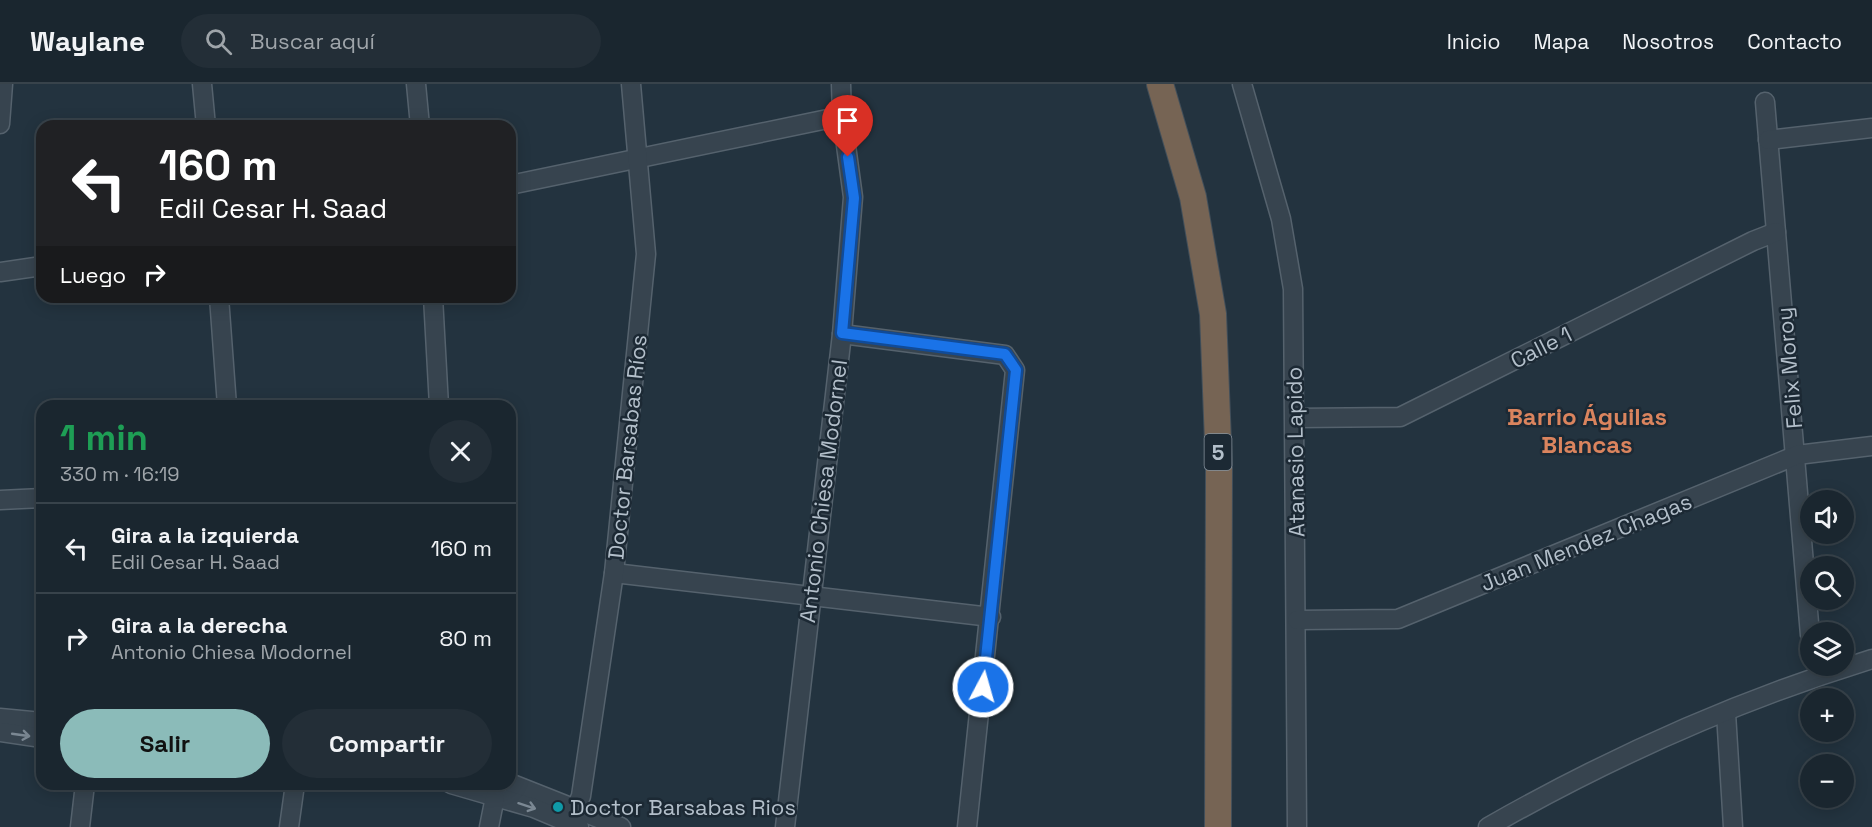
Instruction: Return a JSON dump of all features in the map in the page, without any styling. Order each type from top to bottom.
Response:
[{"type":"highway","name":"5","points":[[1160,84],[1193,196],[1213,314],[1219,468],[1218,827]]},
{"type":"street","points":[[0,124],[3,84]]},
{"type":"street","points":[[202,84],[205,120]]},
{"type":"street","points":[[416,84],[419,120]]},
{"type":"street","name":"Doctor Barsabas Ríos","points":[[576,808],[581,796],[614,573],[646,254],[631,84]]},
{"type":"street","name":"Antonio Chiesa Modornel","points":[[784,827],[842,333],[854,198],[842,116],[841,84]]},
{"type":"street","name":"Atanasio Lapido","points":[[1242,84],[1281,219],[1293,289],[1296,418],[1297,827]]},
{"type":"street","name":"Felix Moroy","points":[[1765,102],[1797,455],[1809,622]]},
{"type":"street","points":[[516,184],[842,116]]},
{"type":"street","points":[[1768,140],[1872,128]]},
{"type":"street","name":"Calle 1","points":[[1296,418],[1400,417],[1753,241],[1776,232]]},
{"type":"street","points":[[0,272],[36,267]]},
{"type":"street","points":[[219,303],[227,400]]},
{"type":"street","points":[[433,303],[439,400]]},
{"type":"street","points":[[842,333],[1005,354],[1013,364],[1015,377],[967,827]]},
{"type":"street","name":"Juan Mendez Chagas","points":[[1297,620],[1386,620],[1409,615],[1797,455],[1872,446]]},
{"type":"street","points":[[0,500],[36,498]]},
{"type":"street","points":[[614,573],[991,616]]},
{"type":"street","points":[[1854,663],[1872,659]]},
{"type":"street","points":[[1488,827],[1592,771],[1805,676]]},
{"type":"street","points":[[1726,713],[1733,827]]},
{"type":"street","points":[[0,718],[36,721]]},
{"type":"street","points":[[0,732],[36,737]]},
{"type":"street","points":[[516,785],[621,827]]},
{"type":"street","points":[[80,827],[84,790]]},
{"type":"street","points":[[289,827],[294,790]]},
{"type":"street","points":[[471,790],[534,808],[579,827]]},
{"type":"street","points":[[489,827],[495,797]]},
{"type":"place","name":"Doctor Barsabas Rios","points":[[558,807]]},
{"type":"district","name":"Barrio Águilas Blancas","points":[[1587,430]]},
{"type":"route","points":[[848,157],[854,198],[842,333],[1005,354],[1010,358],[1016,370],[983,687]]}]
